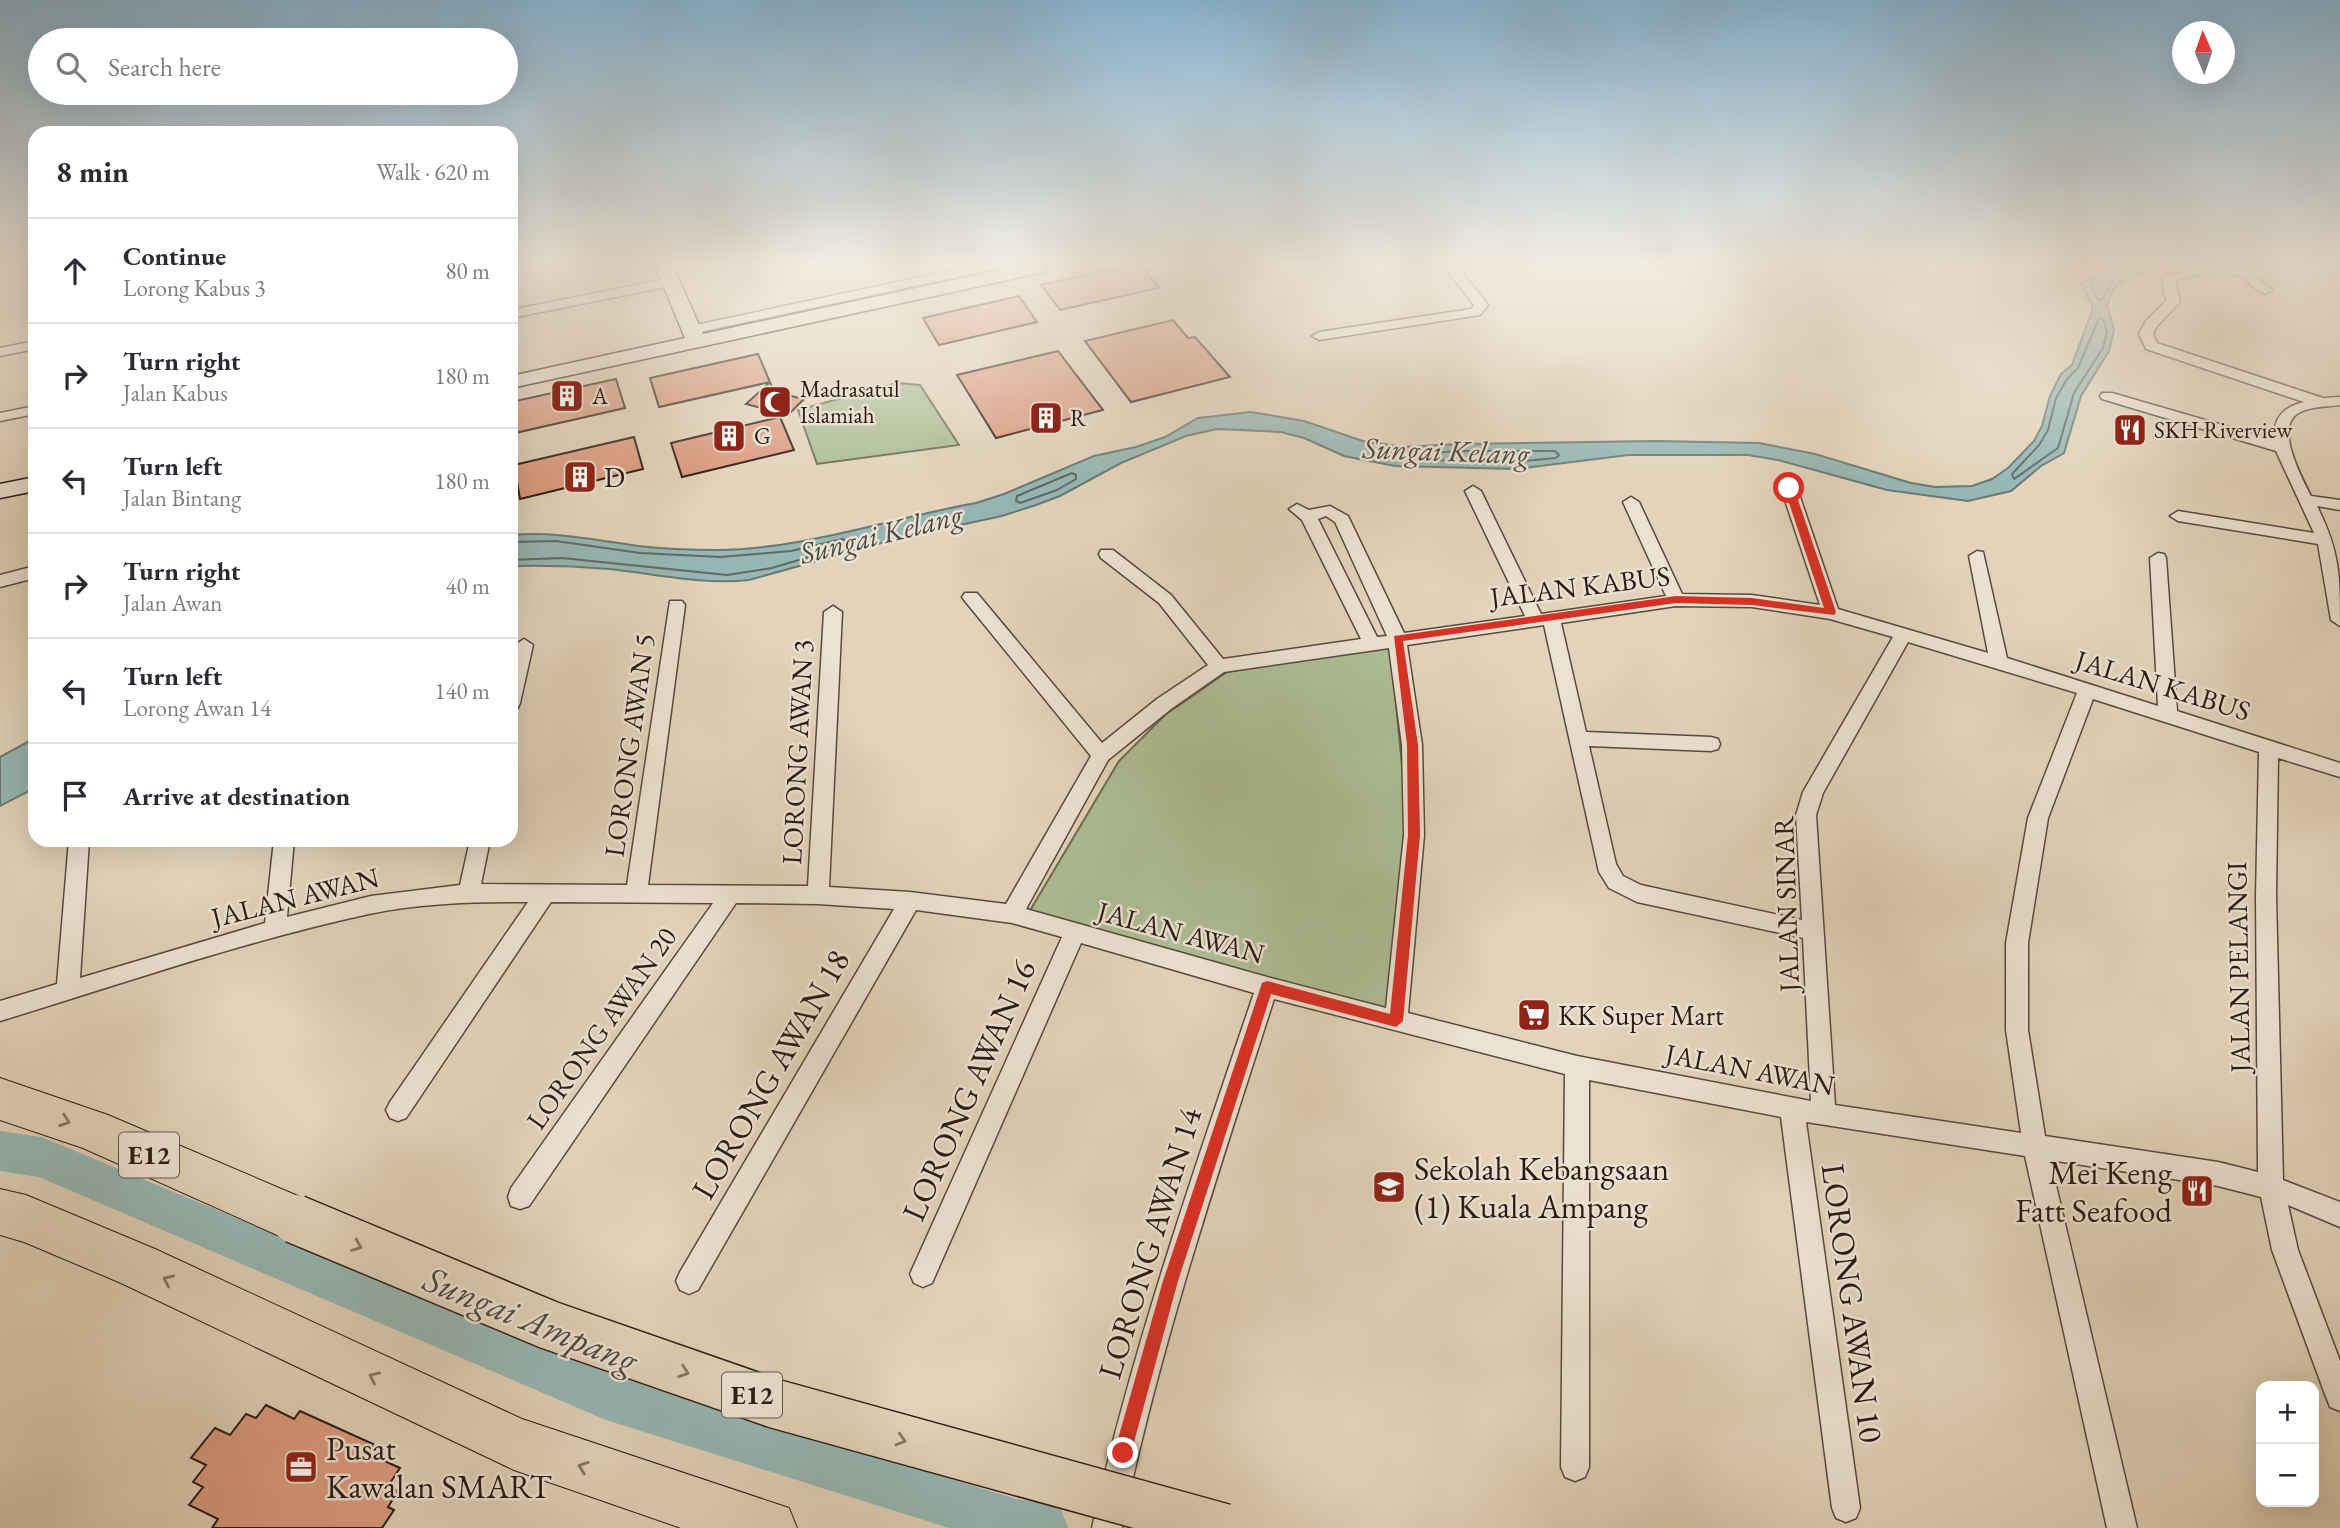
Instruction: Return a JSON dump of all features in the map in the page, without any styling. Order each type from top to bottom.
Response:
[{"type":"highway","name":"E12","points":[[0,1099],[92,1130],[341,1239],[549,1325],[776,1404],[1224,1528]]},
{"type":"highway","points":[[0,1212],[26,1219],[138,1266],[514,1443],[769,1528]]},
{"type":"highway","points":[[647,1489],[719,1528]]},
{"type":"main road","points":[[518,380],[685,337]]},
{"type":"main road","points":[[0,491],[28,485]]},
{"type":"street","points":[[2147,337],[2151,346],[2323,403]]},
{"type":"street","points":[[0,352],[28,346]]},
{"type":"street","points":[[2107,396],[2284,448]]},
{"type":"street","points":[[2340,401],[2295,409],[2283,418],[2279,431],[2290,469],[2325,540],[2340,620]]},
{"type":"street","points":[[0,417],[28,411]]},
{"type":"street","points":[[1789,488],[1830,612]]},
{"type":"street","points":[[1473,491],[1543,618],[1579,739],[1606,866],[1616,882],[1637,892],[1813,931]]},
{"type":"street","points":[[2306,500],[2340,505]]},
{"type":"street","points":[[1631,502],[1676,600]]},
{"type":"street","points":[[1371,642],[1303,513],[1334,511],[1342,520],[1397,638],[1412,745],[1414,835],[1396,1021]]},
{"type":"street","points":[[2178,516],[2325,540]]},
{"type":"street","points":[[1107,554],[1165,599],[1219,666]]},
{"type":"street","points":[[1977,556],[1999,662]]},
{"type":"street","points":[[2158,558],[2168,716]]},
{"type":"street","points":[[0,581],[28,574]]},
{"type":"street","points":[[971,597],[1101,755]]},
{"type":"street","name":"JALAN KABUS","points":[[1012,914],[1101,755],[1219,666],[1397,638],[1676,600],[1752,601],[1830,612],[1999,662],[2340,770]]},
{"type":"street","name":"LORONG AWAN 5","points":[[637,892],[676,605]]},
{"type":"street","name":"LORONG AWAN 3","points":[[818,895],[833,612]]},
{"type":"street","name":"JALAN SINAR","points":[[1825,1114],[1806,815],[1813,792],[1904,633]]},
{"type":"street","points":[[518,672],[524,645]]},
{"type":"street","points":[[2087,691],[2038,818],[2017,943],[2017,1030],[2035,1147],[2122,1528]]},
{"type":"street","points":[[1579,739],[1710,744]]},
{"type":"street","name":"JALAN PELANGI","points":[[2269,747],[2266,895],[2271,1187],[2286,1250],[2340,1397]]},
{"type":"street","points":[[68,991],[78,847]]},
{"type":"street","points":[[275,929],[283,847]]},
{"type":"street","points":[[469,893],[479,847]]},
{"type":"street","name":"JALAN AWAN","points":[[0,1011],[275,929],[372,905],[469,893],[818,895],[910,901],[1012,914],[1074,934],[1267,987],[1577,1067],[1825,1114],[2218,1174],[2310,1200],[2340,1215]]},
{"type":"street","points":[[398,1110],[546,893]]},
{"type":"street","name":"LORONG AWAN 20","points":[[520,1197],[731,894]]},
{"type":"street","name":"LORONG AWAN 18","points":[[689,1281],[910,901]]},
{"type":"street","name":"LORONG AWAN 16","points":[[923,1274],[1074,934]]},
{"type":"street","name":"LORONG AWAN 14","points":[[1108,1525],[1123,1453],[1170,1281],[1267,987]]},
{"type":"street","points":[[1574,1467],[1577,1067]]},
{"type":"street","name":"LORONG AWAN 10","points":[[1792,1108],[1846,1508]]},
{"type":"green space","points":[[897,383],[920,385],[959,445],[817,464],[798,410]]},
{"type":"green space","points":[[1390,642],[1406,806],[1390,1012],[1028,914],[1119,761],[1165,715],[1227,672]]},
{"type":"water","name":"Sungai Kelang","points":[[2082,337],[2112,337],[2109,351],[2081,396],[2064,453],[2041,466],[2011,491],[1968,501],[1887,490],[1778,460],[1748,455],[1628,455],[1515,469],[1395,466],[1344,456],[1304,438],[1281,432],[1217,429],[1186,436],[1121,463],[1060,496],[1002,516],[899,538],[749,580],[696,580],[584,567],[518,566],[518,535],[559,535],[648,547],[708,550],[751,548],[815,539],[976,503],[1094,456],[1136,447],[1165,437],[1198,418],[1251,412],[1304,421],[1363,441],[1404,447],[1656,441],[1759,443],[1815,454],[1911,483],[1935,487],[1972,486],[1992,479],[2008,468],[2034,441],[2061,374],[2072,365]]},
{"type":"water","points":[[28,742],[28,792],[0,806],[0,757]]},
{"type":"building","points":[[934,337],[972,337],[939,345]]},
{"type":"building","points":[[1100,337],[1195,337],[1230,377],[1131,402],[1085,341]]},
{"type":"building","points":[[1058,351],[1103,410],[996,438],[957,375]]},
{"type":"building","points":[[758,354],[770,382],[659,407],[650,378]]},
{"type":"building","points":[[616,379],[625,408],[518,432],[518,400]]},
{"type":"building","name":"Madrasatul Islamiah","points":[[770,382],[774,392],[804,399],[788,415],[746,404]]},
{"type":"building","points":[[780,417],[794,450],[682,477],[671,443]]},
{"type":"building","points":[[634,437],[643,469],[520,499],[518,464]]},
{"type":"building","name":"Pusat Kawalan SMART","points":[[266,1405],[294,1419],[300,1411],[373,1444],[367,1453],[400,1468],[388,1486],[398,1491],[388,1507],[394,1510],[382,1528],[212,1528],[218,1519],[189,1505],[203,1487],[193,1482],[206,1465],[191,1458],[215,1428],[230,1435],[246,1414],[256,1418]]},
{"type":"waterway","name":"Sungai Ampang","points":[[0,1151],[41,1157],[606,1396],[1016,1524],[1043,1528]]},
{"type":"place","name":"A","points":[[567,396]]},
{"type":"place","name":"Madrasatul Islamiah","points":[[775,402]]},
{"type":"place","name":"R","points":[[1046,418]]},
{"type":"place","name":"SKH Riverview","points":[[2130,430]]},
{"type":"place","name":"G","points":[[729,436]]},
{"type":"place","name":"D","points":[[580,477]]},
{"type":"place","name":"KK Super Mart","points":[[1534,1015]]},
{"type":"place","name":"Sekolah Kebangsaan (1) Kuala Ampang","points":[[1389,1187]]},
{"type":"place","name":"Mei Keng Fatt Seafood","points":[[2197,1191]]},
{"type":"place","name":"Pusat Kawalan SMART","points":[[301,1467]]},
{"type":"route","points":[[1123,1453],[1170,1281],[1267,987],[1396,1021],[1414,835],[1412,745],[1397,638],[1676,600],[1752,601],[1830,612],[1789,488]]}]
